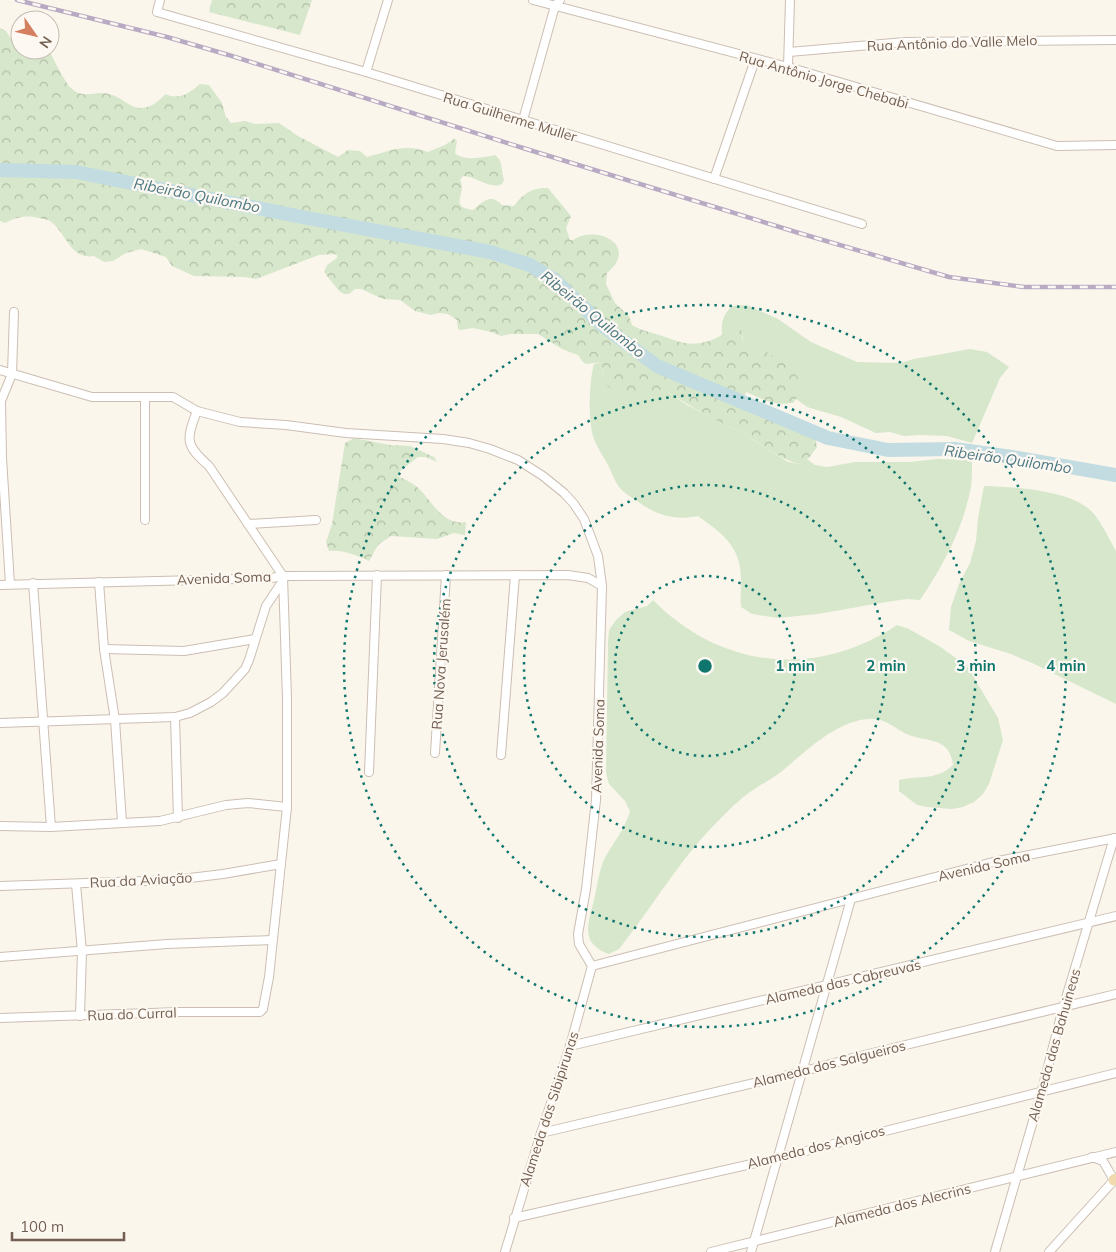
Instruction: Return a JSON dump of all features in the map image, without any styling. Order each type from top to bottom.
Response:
[{"type":"street","name":"Rua Guilherme Muller","points":[[160,0],[157,12],[366,72],[862,224]]},
{"type":"street","points":[[366,72],[388,0]]},
{"type":"street","name":"Rua Antônio Jorge Chebabi","points":[[533,0],[557,3],[755,60],[788,67],[1057,146],[1116,145]]},
{"type":"street","points":[[788,67],[790,0]]},
{"type":"street","points":[[523,120],[557,3]]},
{"type":"street","name":"Rua Antônio do Valle Melo","points":[[789,52],[904,42],[1116,40]]},
{"type":"street","points":[[714,179],[755,60]]},
{"type":"street","points":[[10,584],[1,458],[1,401],[12,374],[14,312]]},
{"type":"street","points":[[0,370],[61,386],[92,397],[173,397],[196,412],[240,422],[286,425],[346,434],[443,439],[469,443],[518,460],[544,476],[574,504],[584,519],[598,556],[602,586]]},
{"type":"street","points":[[145,397],[145,520]]},
{"type":"street","points":[[0,957],[167,944],[272,940],[287,807],[287,699],[282,579],[248,524],[208,466],[194,453],[189,432],[196,412]]},
{"type":"street","points":[[248,524],[316,520]]},
{"type":"street","points":[[370,772],[377,575]]},
{"type":"street","name":"Avenida Soma","points":[[0,585],[377,575],[568,575],[588,578],[602,586],[596,800],[586,889],[578,934],[579,944],[592,966],[993,862],[1115,838]]},
{"type":"street","name":"Rua Nova Jerusalém","points":[[435,754],[446,575]]},
{"type":"street","points":[[501,755],[515,575]]},
{"type":"street","points":[[0,723],[175,717],[190,714],[200,709],[222,693],[244,669],[249,660],[266,606],[282,579]]},
{"type":"street","points":[[99,582],[104,649],[115,720],[122,822]]},
{"type":"street","points":[[33,583],[52,827]]},
{"type":"street","points":[[104,649],[184,651],[255,639]]},
{"type":"street","points":[[175,717],[178,818]]},
{"type":"street","points":[[0,826],[52,827],[160,820],[178,818],[226,805],[248,804],[287,807]]},
{"type":"street","name":"Alameda das Bahuineas","points":[[995,1252],[1042,1090],[1063,1008],[1115,838]]},
{"type":"street","name":"Rua da Aviação","points":[[0,886],[174,880],[224,874],[280,864]]},
{"type":"street","points":[[76,884],[82,952],[80,1016]]},
{"type":"street","points":[[751,1252],[851,899]]},
{"type":"street","name":"Alameda das Cabreuvas","points":[[570,1046],[1116,916]]},
{"type":"street","name":"Rua do Curral","points":[[0,1018],[180,1012],[260,1012],[263,1009],[269,977],[272,940]]},
{"type":"street","name":"Alameda das Sibipirunas","points":[[505,1252],[514,1218],[570,1046],[592,966]]},
{"type":"street","name":"Alameda dos Salgueiros","points":[[541,1133],[801,1072],[1116,994]]},
{"type":"street","name":"Alameda dos Angicos","points":[[514,1218],[778,1158],[1042,1090],[1116,1073]]},
{"type":"street","name":"Alameda dos Alecrins","points":[[711,1252],[1116,1152]]},
{"type":"street","points":[[1049,1252],[1115,1179],[1103,1161],[1092,1157]]},
{"type":"green space","points":[[212,0],[312,0],[300,35],[209,12]]},
{"type":"green space","points":[[0,28],[6,31],[10,37],[10,60],[54,60],[70,87],[80,93],[109,94],[132,106],[144,108],[157,102],[166,94],[176,97],[189,93],[200,84],[209,85],[222,103],[226,117],[231,123],[245,121],[255,124],[279,123],[298,136],[338,157],[348,150],[360,151],[367,157],[404,148],[420,149],[428,152],[454,139],[457,141],[455,153],[459,156],[474,158],[495,155],[498,157],[504,180],[502,184],[493,185],[463,176],[460,180],[462,185],[461,206],[473,210],[484,201],[494,199],[502,205],[514,206],[528,192],[548,188],[571,216],[566,228],[570,240],[593,234],[611,240],[617,246],[619,254],[616,263],[607,273],[606,284],[615,303],[629,316],[632,325],[675,341],[692,344],[712,340],[737,328],[741,328],[743,343],[766,352],[790,368],[799,380],[801,392],[793,403],[779,404],[769,402],[746,392],[742,405],[753,413],[814,431],[817,447],[809,458],[799,464],[791,462],[742,433],[693,408],[665,390],[632,394],[617,392],[603,382],[602,362],[586,364],[578,355],[562,349],[538,334],[501,336],[473,328],[460,330],[458,329],[457,320],[448,314],[439,313],[431,315],[415,311],[400,300],[383,299],[361,289],[355,289],[349,294],[344,294],[339,291],[324,272],[327,265],[337,258],[337,255],[334,254],[319,255],[256,279],[194,276],[172,266],[166,257],[141,249],[126,253],[113,261],[104,262],[94,256],[79,254],[56,226],[47,220],[25,217],[5,223],[0,221]]},
{"type":"green space","points":[[747,305],[778,319],[811,342],[857,362],[900,363],[970,349],[987,352],[1009,367],[1000,378],[972,443],[947,436],[904,436],[890,432],[876,433],[841,417],[807,407],[796,399],[770,354],[742,343],[743,336],[722,335],[723,319],[729,309],[732,306]]},
{"type":"green space","points":[[602,362],[603,382],[651,391],[665,390],[687,405],[744,434],[788,462],[799,464],[807,459],[815,465],[827,467],[855,462],[910,462],[937,459],[972,460],[971,487],[963,518],[937,574],[920,600],[907,599],[818,614],[777,618],[752,614],[741,607],[741,577],[738,558],[730,543],[724,537],[698,516],[673,517],[651,510],[625,493],[617,484],[591,429],[592,371],[594,364]]},
{"type":"green space","points":[[354,438],[390,445],[410,446],[434,457],[437,462],[426,457],[418,457],[399,472],[398,476],[416,486],[443,516],[457,522],[466,522],[465,535],[454,533],[437,539],[391,536],[378,545],[369,561],[349,553],[329,551],[326,542],[332,524],[345,443]]},
{"type":"green space","points":[[984,486],[1043,491],[1073,500],[1085,506],[1094,514],[1103,527],[1116,551],[1116,704],[1032,663],[1011,654],[969,641],[949,630],[951,607],[959,584],[970,563],[976,541]]},
{"type":"green space","points":[[653,600],[680,623],[708,641],[739,652],[770,659],[802,659],[834,654],[866,642],[897,625],[909,629],[939,646],[967,666],[998,718],[1003,740],[989,784],[983,794],[974,802],[963,807],[952,809],[917,805],[899,791],[899,780],[927,777],[947,770],[953,765],[948,750],[939,743],[906,734],[877,719],[859,720],[846,724],[811,746],[781,772],[751,791],[738,802],[707,833],[680,865],[619,949],[609,954],[599,949],[589,937],[590,914],[603,862],[624,826],[630,811],[625,801],[609,784],[606,773],[609,630],[625,612],[647,606]]},
{"type":"waterway","name":"Ribeirão Quilombo","points":[[0,170],[76,172],[490,252],[530,265],[556,281],[603,326],[657,366],[828,438],[888,450],[955,449],[1116,475]]},
{"type":"railway","points":[[17,0],[167,37],[232,56],[523,148],[949,277],[1024,287],[1116,287]]}]
